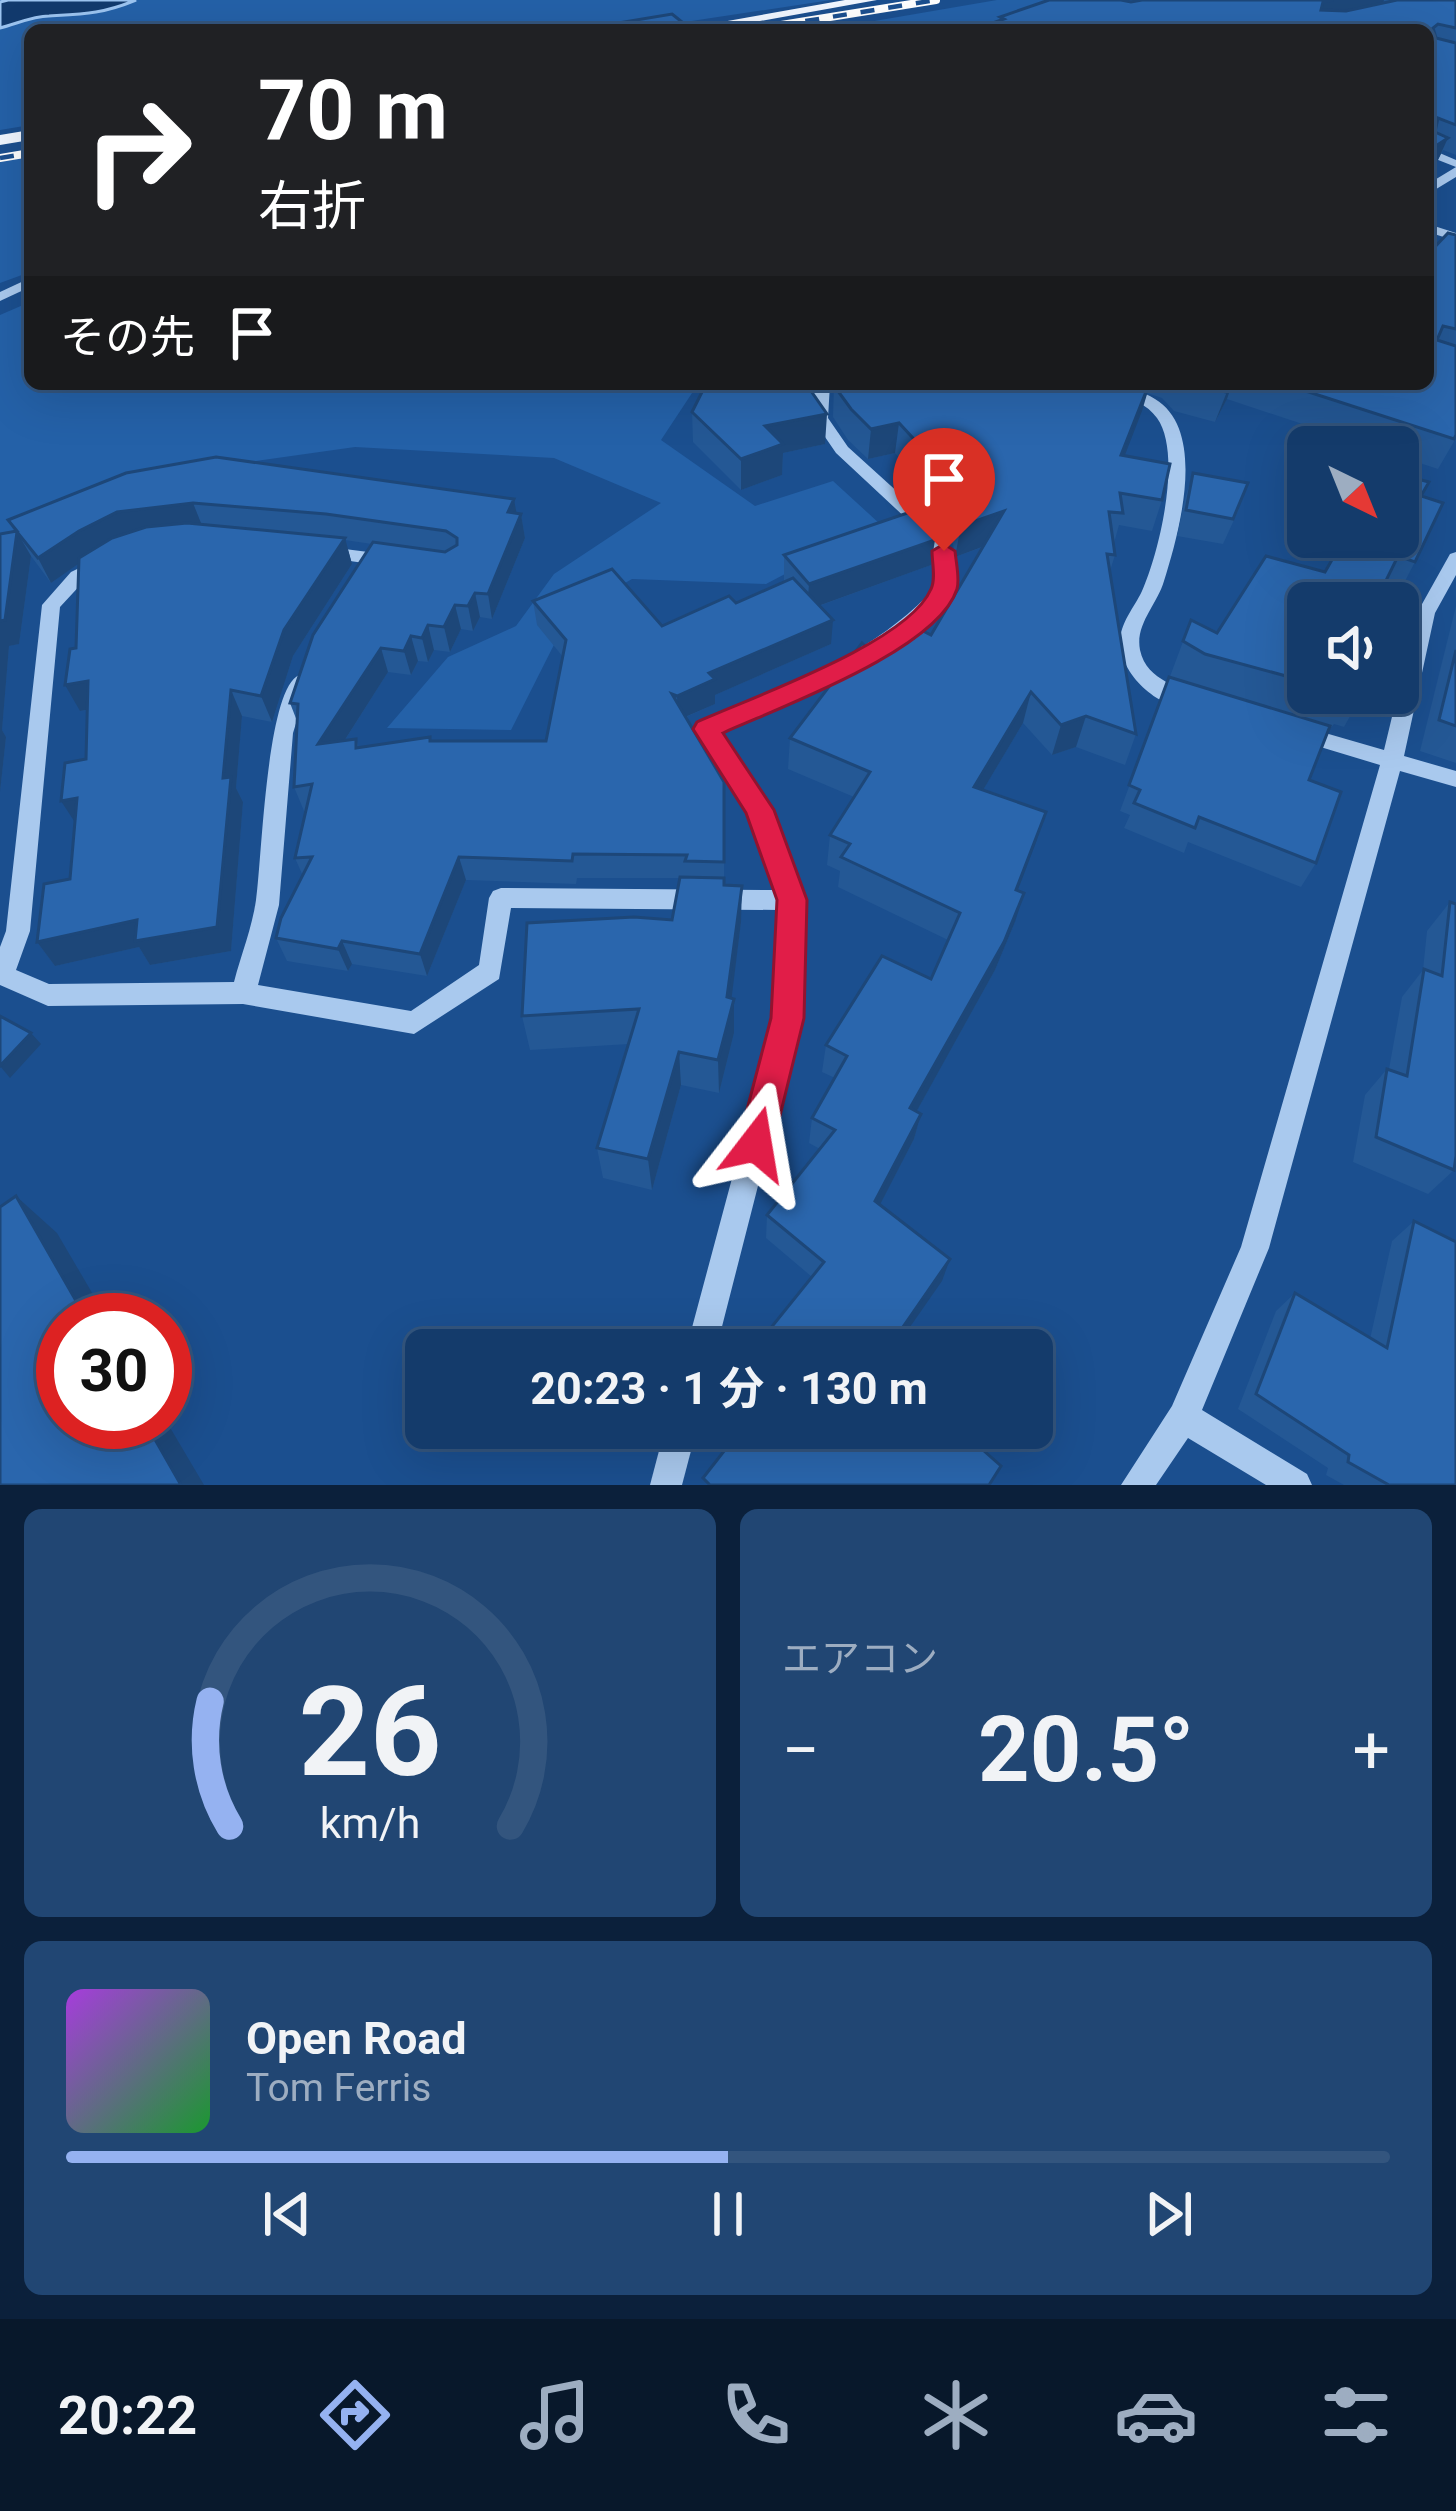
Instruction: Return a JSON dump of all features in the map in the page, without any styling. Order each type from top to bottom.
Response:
[{"type":"main road","points":[[721,24],[870,0]]},
{"type":"street","points":[[707,1329],[788,1018],[792,900],[759,810],[706,729],[887,647],[919,622],[945,588],[944,551],[916,518],[842,450],[820,418],[822,390]]},
{"type":"street","points":[[1102,390],[1155,405],[1175,429],[1179,464],[1154,586],[1130,633],[1131,658],[1150,682],[1202,707]]},
{"type":"street","points":[[304,550],[364,568],[411,562]]},
{"type":"street","points":[[118,555],[78,576],[51,605],[17,931],[1,975],[48,995],[243,993],[414,1024],[490,971],[501,898],[792,900]]},
{"type":"street","points":[[1137,1485],[1183,1417],[1256,1248],[1392,760],[1426,613],[1456,558]]},
{"type":"street","points":[[243,993],[267,904],[284,733],[307,658]]},
{"type":"street","points":[[1286,730],[1456,779]]},
{"type":"street","points":[[1183,1417],[1296,1485]]},
{"type":"street","points":[[665,1485],[675,1449]]},
{"type":"shaded area","points":[[0,0],[831,0],[672,24],[24,24],[24,126],[0,130]]},
{"type":"shaded area","points":[[136,0],[103,11],[37,17],[0,28],[0,2]]},
{"type":"shaded area","points":[[997,0],[1133,0],[1088,6],[1032,24],[857,24]]},
{"type":"shaded area","points":[[24,158],[24,274],[0,283],[0,162]]},
{"type":"shaded area","points":[[24,305],[24,390],[694,390],[661,440],[755,506],[833,481],[880,524],[766,584],[632,579],[569,615],[511,730],[387,728],[448,657],[516,626],[554,574],[661,503],[554,458],[355,447],[193,470],[50,537],[0,547],[0,315]]},
{"type":"building","points":[[1049,0],[1333,0],[1323,2],[1321,10],[1346,11],[1397,0],[1456,0],[1456,28],[1438,24],[990,24],[1004,19],[1000,17]]},
{"type":"building","points":[[672,14],[684,24],[612,24]]},
{"type":"building","points":[[1434,31],[1436,38],[1456,43],[1456,125],[1438,118],[1435,132],[1448,138],[1434,147]]},
{"type":"building","points":[[1448,233],[1456,235],[1456,329],[1443,326],[1437,340],[1456,346],[1454,439],[1303,390],[1434,390],[1434,248]]},
{"type":"building","points":[[703,390],[810,390],[827,414],[765,426],[783,444],[741,459],[692,412]]},
{"type":"building","points":[[837,390],[1147,390],[1121,455],[1170,464],[1162,500],[1120,493],[1123,513],[1109,512],[1115,555],[1107,554],[1136,734],[1086,716],[1061,725],[1031,692],[974,787],[1046,812],[1016,890],[1024,893],[1004,942],[910,1108],[921,1114],[875,1201],[950,1259],[902,1329],[770,1329],[824,1262],[767,1215],[835,1130],[812,1118],[847,1056],[826,1045],[882,956],[931,979],[960,913],[841,857],[850,844],[830,835],[870,772],[790,738],[862,643],[875,656],[898,631],[914,638],[921,630],[931,635],[1004,511],[961,526],[959,513],[944,496],[961,490],[899,423],[871,429]]},
{"type":"building","points":[[216,457],[514,499],[508,512],[521,514],[488,594],[475,593],[468,606],[455,605],[444,627],[428,625],[422,638],[411,636],[404,651],[381,648],[318,744],[356,739],[356,748],[430,737],[430,741],[546,741],[566,640],[533,601],[612,569],[662,626],[729,596],[736,603],[793,578],[833,620],[709,673],[715,679],[672,694],[724,782],[724,862],[685,861],[687,855],[573,854],[572,861],[459,857],[420,954],[342,941],[338,949],[276,938],[312,857],[295,858],[312,784],[294,787],[298,704],[290,703],[313,635],[373,542],[445,552],[457,545],[457,538],[446,531],[326,514],[193,503],[117,512],[38,558],[17,532],[5,620],[0,621],[0,534],[17,531],[8,520],[126,473]]},
{"type":"building","points":[[1193,473],[1248,483],[1233,519],[1186,510]]},
{"type":"building","points":[[1419,479],[1429,482],[1421,496],[1443,503],[1419,554]]},
{"type":"building","points":[[919,509],[935,528],[935,540],[809,584],[784,555]]},
{"type":"building","points":[[187,523],[345,538],[284,630],[261,696],[231,690],[223,778],[231,777],[217,927],[135,941],[137,920],[37,942],[44,884],[70,879],[77,798],[61,801],[65,763],[86,759],[88,681],[65,685],[70,649],[76,648],[79,558],[112,538],[146,527]]},
{"type":"building","points":[[1266,556],[1325,572],[1333,558],[1397,558],[1385,582],[1287,582],[1287,676],[1205,654],[1183,641],[1191,620],[1217,633]]},
{"type":"building","points":[[1456,650],[1456,726],[1439,720]]},
{"type":"building","points":[[1169,677],[1330,726],[1309,780],[1341,792],[1316,863],[1199,817],[1195,828],[1134,803],[1140,790],[1129,785]]},
{"type":"building","points":[[680,877],[724,878],[724,885],[742,886],[727,997],[734,999],[718,1060],[679,1052],[648,1159],[597,1148],[639,1009],[522,1016],[527,923],[634,917],[672,920]]},
{"type":"building","points":[[1450,902],[1456,904],[1454,1170],[1376,1137],[1387,1069],[1407,1076],[1424,969],[1442,976]]},
{"type":"building","points":[[0,1016],[31,1033],[0,1066]]},
{"type":"building","points":[[16,1196],[72,1293],[36,1293],[36,1449],[160,1449],[181,1485],[0,1485],[0,1207]]},
{"type":"building","points":[[1414,1221],[1456,1242],[1456,1485],[1389,1485],[1348,1462],[1349,1455],[1256,1394],[1295,1293],[1387,1348]]},
{"type":"building","points":[[726,1449],[982,1449],[1001,1466],[989,1485],[710,1485],[703,1478]]},
{"type":"railway","points":[[787,24],[936,0]]},
{"type":"railway","points":[[0,158],[24,154]]},
{"type":"route","points":[[756,1144],[788,1018],[792,900],[759,810],[706,729],[887,647],[919,622],[945,588],[944,551]]}]
